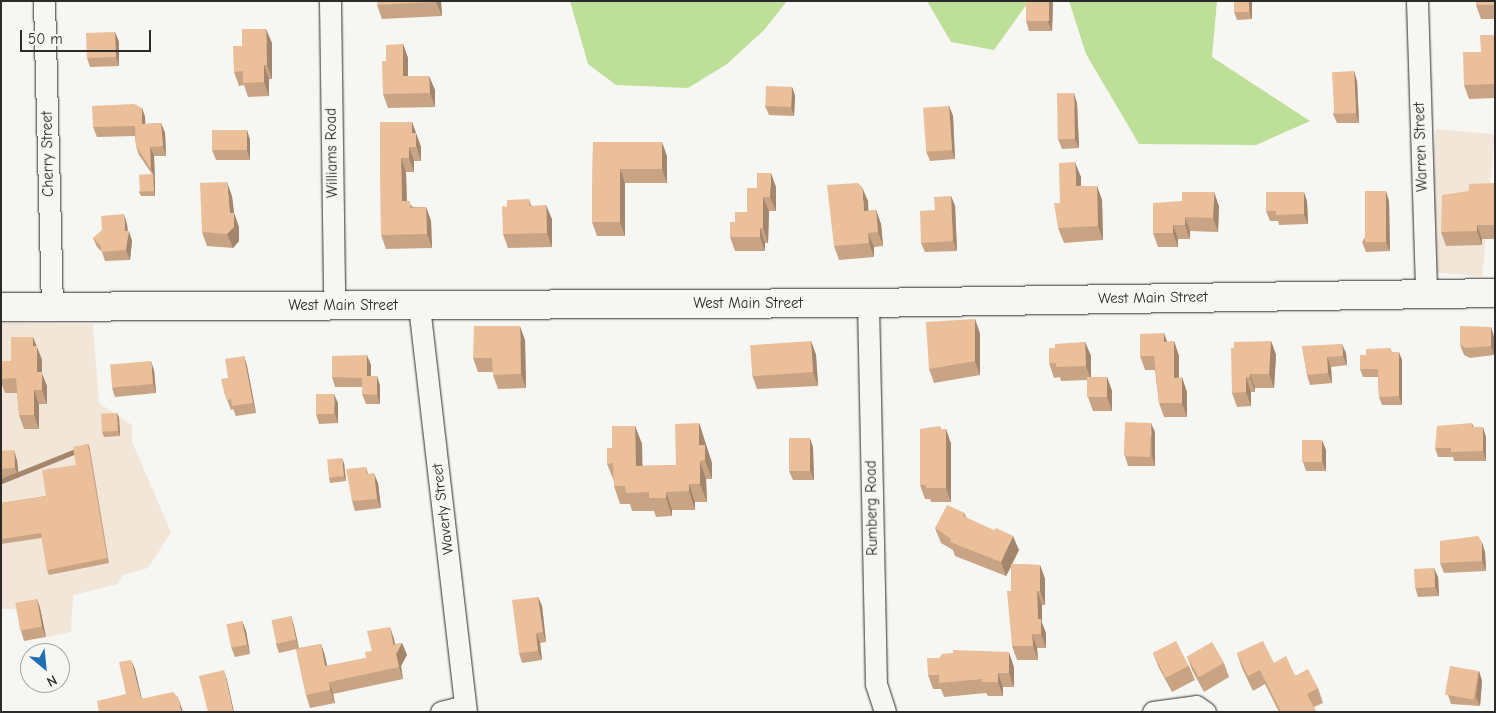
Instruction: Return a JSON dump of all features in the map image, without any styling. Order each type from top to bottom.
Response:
[{"type":"main road","name":"West Main Street","points":[[1,307],[868,304],[1495,293]]},
{"type":"street","name":"Cherry Street","points":[[44,1],[52,306]]},
{"type":"street","name":"Williams Road","points":[[330,1],[334,305]]},
{"type":"street","name":"Warren Street","points":[[1417,1],[1426,293]]},
{"type":"street","name":"Rumberg Road","points":[[868,304],[876,684],[885,712]]},
{"type":"street","name":"Waverly Street","points":[[419,306],[466,709]]},
{"type":"street","points":[[1153,712],[1196,706],[1205,712]]},
{"type":"street","points":[[441,712],[466,709]]},
{"type":"shaded area","points":[[1436,129],[1495,134],[1482,277],[1424,271]]},
{"type":"shaded area","points":[[1,323],[93,324],[99,403],[132,425],[132,442],[171,532],[148,568],[123,575],[118,584],[73,595],[71,632],[46,637],[34,609],[1,609]]},
{"type":"green space","points":[[570,1],[787,1],[765,29],[727,64],[688,88],[616,85],[588,64]]},
{"type":"green space","points":[[927,1],[1029,1],[994,50],[951,42]]},
{"type":"green space","points":[[1069,1],[1217,1],[1212,57],[1310,121],[1256,145],[1139,144],[1086,54]]},
{"type":"building","points":[[377,1],[436,1],[436,2],[377,5]]},
{"type":"building","points":[[1026,1],[1049,1],[1049,21],[1026,21]]},
{"type":"building","points":[[1234,1],[1249,1],[1249,12],[1234,12]]},
{"type":"building","points":[[1476,1],[1495,1],[1495,5],[1476,5]]},
{"type":"building","points":[[242,29],[266,29],[267,65],[264,65],[264,82],[243,83],[243,71],[234,72],[233,46],[242,46]]},
{"type":"building","points":[[115,32],[116,57],[87,58],[86,33]]},
{"type":"building","points":[[1480,35],[1495,35],[1495,84],[1464,85],[1463,52],[1481,52]]},
{"type":"building","points":[[403,44],[403,76],[429,76],[430,93],[383,94],[382,61],[386,61],[386,45]]},
{"type":"building","points":[[1354,71],[1356,113],[1334,114],[1332,72]]},
{"type":"building","points":[[766,86],[792,87],[791,107],[765,106]]},
{"type":"building","points":[[1057,93],[1074,93],[1075,139],[1058,139]]},
{"type":"building","points":[[134,104],[142,108],[142,124],[161,123],[163,146],[150,147],[151,169],[136,146],[135,126],[93,127],[92,106]]},
{"type":"building","points":[[949,106],[952,150],[926,152],[923,108]]},
{"type":"building","points":[[380,122],[412,122],[412,133],[416,133],[416,147],[409,147],[409,158],[401,158],[402,201],[410,201],[410,208],[426,207],[427,234],[381,235]]},
{"type":"building","points":[[212,130],[247,130],[247,150],[212,150]]},
{"type":"building","points":[[593,142],[662,142],[662,169],[620,169],[620,222],[592,222]]},
{"type":"building","points":[[1075,162],[1076,186],[1097,186],[1098,226],[1058,228],[1054,203],[1060,203],[1059,163]]},
{"type":"building","points":[[757,173],[771,173],[770,197],[763,197],[763,228],[760,228],[760,237],[730,237],[730,222],[735,222],[735,212],[747,212],[747,188],[757,188]]},
{"type":"building","points":[[153,174],[154,191],[140,192],[139,175]]},
{"type":"building","points":[[227,182],[230,213],[234,213],[234,227],[227,234],[202,232],[200,183]]},
{"type":"building","points":[[858,183],[862,187],[864,211],[876,210],[878,232],[868,233],[869,243],[834,246],[827,185]]},
{"type":"building","points":[[1495,183],[1495,225],[1477,225],[1477,231],[1441,232],[1442,195],[1469,191],[1469,184]]},
{"type":"building","points":[[1365,191],[1386,191],[1386,242],[1365,242]]},
{"type":"building","points":[[1182,192],[1214,192],[1213,218],[1185,217],[1185,225],[1173,225],[1173,233],[1153,233],[1153,203],[1182,201]]},
{"type":"building","points":[[1266,192],[1304,192],[1304,214],[1276,215],[1276,211],[1266,211]]},
{"type":"building","points":[[951,196],[953,241],[921,243],[920,211],[935,210],[934,197]]},
{"type":"building","points":[[529,199],[529,206],[546,205],[547,233],[503,234],[502,206],[507,207],[507,200]]},
{"type":"building","points":[[124,214],[125,231],[129,231],[126,250],[101,252],[101,246],[93,238],[102,230],[101,216]]},
{"type":"building","points":[[975,319],[975,361],[929,369],[926,322]]},
{"type":"building","points":[[474,326],[520,326],[521,374],[493,375],[492,358],[473,358]]},
{"type":"building","points":[[1460,326],[1491,327],[1491,346],[1466,348],[1460,345]]},
{"type":"building","points":[[1164,333],[1164,342],[1174,341],[1174,378],[1182,377],[1182,403],[1159,403],[1154,356],[1140,356],[1140,334]]},
{"type":"building","points":[[11,337],[33,337],[33,346],[37,346],[37,372],[42,372],[42,390],[34,390],[34,415],[19,415],[16,378],[1,379],[1,361],[11,361]]},
{"type":"building","points":[[811,341],[813,372],[752,376],[750,345]]},
{"type":"building","points":[[1271,341],[1269,374],[1250,374],[1250,377],[1246,377],[1246,392],[1232,393],[1231,348],[1234,348],[1234,342]]},
{"type":"building","points":[[1085,342],[1086,366],[1056,367],[1056,363],[1049,363],[1049,348],[1055,348],[1055,344]]},
{"type":"building","points":[[1342,344],[1343,356],[1327,357],[1328,373],[1307,375],[1302,346]]},
{"type":"building","points":[[1390,348],[1391,352],[1399,352],[1399,396],[1379,397],[1378,369],[1360,369],[1360,355],[1366,355],[1366,349]]},
{"type":"building","points":[[367,355],[367,376],[377,376],[377,395],[362,394],[362,378],[332,377],[332,356]]},
{"type":"building","points":[[244,356],[253,403],[232,406],[231,399],[227,400],[221,379],[228,378],[225,359]]},
{"type":"building","points":[[151,361],[153,384],[112,387],[110,365]]},
{"type":"building","points":[[1087,377],[1107,377],[1107,397],[1087,397]]},
{"type":"building","points":[[316,394],[334,394],[334,414],[316,414]]},
{"type":"building","points":[[117,413],[118,431],[102,432],[101,414]]},
{"type":"building","points":[[1125,422],[1151,423],[1150,457],[1124,456]]},
{"type":"building","points":[[699,423],[699,445],[705,445],[705,460],[700,461],[700,484],[689,484],[689,491],[666,492],[666,498],[649,498],[649,492],[626,493],[625,486],[614,486],[613,463],[607,464],[607,448],[612,448],[612,426],[635,426],[636,466],[676,465],[675,424]]},
{"type":"building","points":[[1472,423],[1472,427],[1483,427],[1483,451],[1451,452],[1451,448],[1435,448],[1437,426]]},
{"type":"building","points":[[940,426],[940,429],[946,429],[946,488],[926,488],[926,485],[920,485],[920,429]]},
{"type":"building","points":[[789,438],[810,438],[810,471],[789,471]]},
{"type":"building","points":[[1302,440],[1322,440],[1322,462],[1302,462]]},
{"type":"building","points":[[88,444],[107,558],[47,570],[41,533],[1,539],[1,503],[46,496],[42,470],[76,465],[73,447]]},
{"type":"building","points":[[14,450],[15,468],[2,469],[1,451]]},
{"type":"building","points":[[342,458],[344,476],[329,477],[327,460]]},
{"type":"building","points":[[366,467],[366,474],[374,473],[377,499],[352,501],[346,469]]},
{"type":"building","points":[[947,505],[965,513],[963,516],[1013,536],[1001,562],[950,542],[951,539],[935,528]]},
{"type":"building","points":[[1478,536],[1482,542],[1482,561],[1440,563],[1440,541]]},
{"type":"building","points":[[1011,564],[1040,565],[1040,591],[1037,591],[1038,619],[1041,619],[1041,634],[1032,634],[1033,646],[1012,646],[1007,591],[1011,591]]},
{"type":"building","points":[[1434,568],[1435,587],[1415,588],[1414,569]]},
{"type":"building","points":[[538,597],[543,632],[536,633],[538,651],[519,653],[512,600]]},
{"type":"building","points":[[37,599],[42,627],[20,630],[15,603]]},
{"type":"building","points":[[291,616],[296,639],[276,644],[271,620]]},
{"type":"building","points":[[242,621],[247,644],[231,648],[226,624]]},
{"type":"building","points":[[390,627],[393,645],[402,643],[396,654],[399,667],[329,682],[330,690],[306,695],[296,649],[321,644],[325,666],[366,658],[365,652],[372,651],[367,631]]},
{"type":"building","points":[[1176,641],[1189,666],[1166,678],[1153,653]]},
{"type":"building","points":[[1263,641],[1274,663],[1286,656],[1295,676],[1308,669],[1318,688],[1307,694],[1316,712],[1281,712],[1260,670],[1248,676],[1237,653]]},
{"type":"building","points":[[1212,642],[1224,663],[1199,677],[1187,656]]},
{"type":"building","points":[[953,650],[1009,652],[1009,673],[998,673],[998,682],[982,682],[982,679],[939,683],[939,675],[928,675],[927,658],[939,658],[942,654],[953,653]]},
{"type":"building","points":[[131,660],[141,699],[173,692],[178,697],[181,712],[99,712],[97,701],[126,694],[119,662]]},
{"type":"building","points":[[1450,666],[1479,671],[1474,700],[1445,695]]},
{"type":"building","points":[[224,670],[233,712],[208,712],[199,676]]}]
